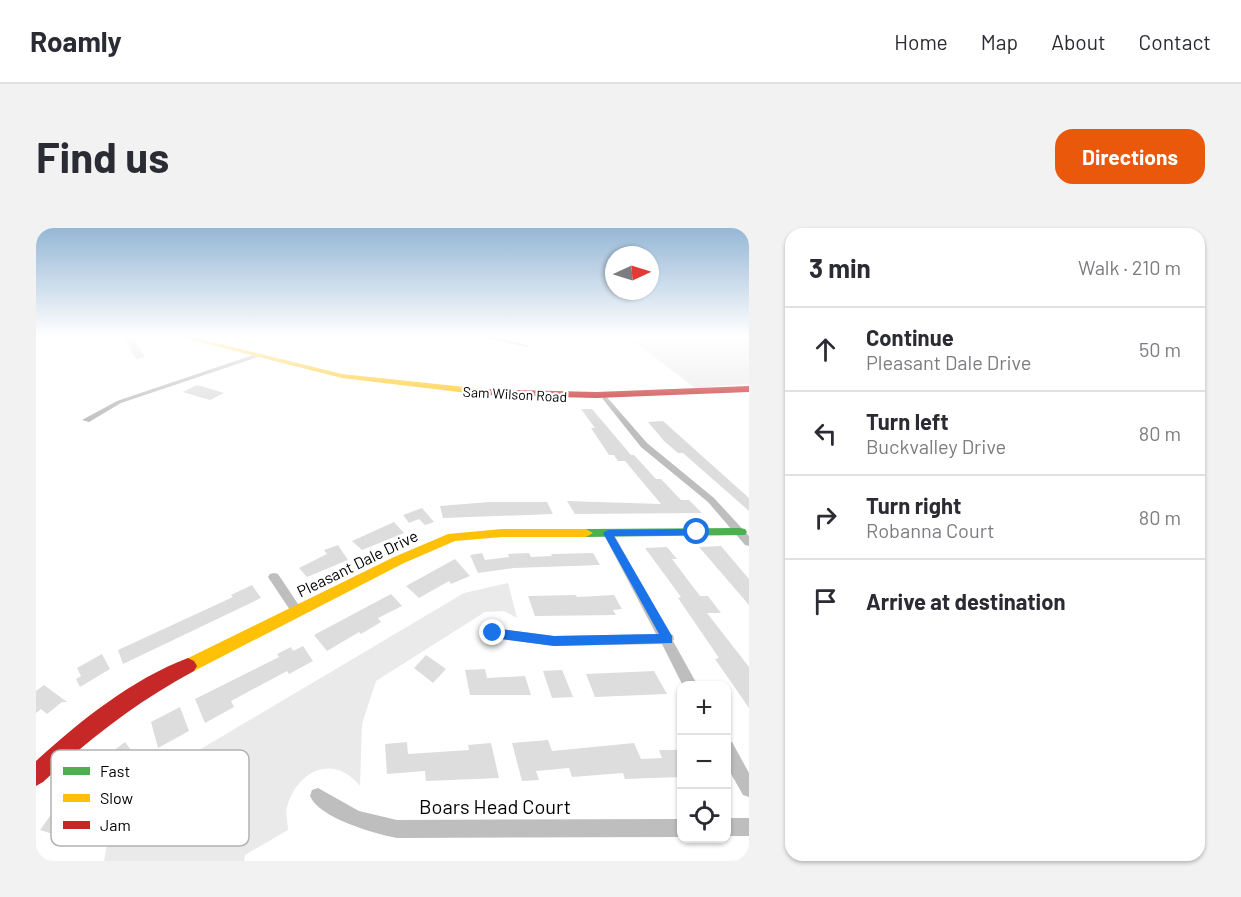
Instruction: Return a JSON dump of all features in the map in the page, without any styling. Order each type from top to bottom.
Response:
[{"type":"street","points":[[86,420],[119,402],[228,366]]},
{"type":"street","name":"Sam Wilson Road","points":[[297,366],[343,376],[429,388],[520,395],[604,397],[749,389]]},
{"type":"street","points":[[604,397],[644,445],[711,500],[744,538]]},
{"type":"street","name":"Pleasant Dale Drive","points":[[62,750],[112,709],[159,680],[407,556],[453,537],[502,533],[608,533],[744,538]]},
{"type":"street","points":[[608,533],[689,681]]},
{"type":"street","points":[[274,577],[297,610]]},
{"type":"street","points":[[493,633],[554,641],[668,639]]},
{"type":"street","points":[[731,757],[749,789]]},
{"type":"street","name":"Pleasant Dale Drive","points":[[36,775],[51,761]]},
{"type":"street","name":"Boars Head Court","points":[[318,796],[342,813],[365,824],[397,828],[677,828]]},
{"type":"street","points":[[731,827],[749,827]]},
{"type":"shaded area","points":[[666,366],[749,366],[749,384],[695,388]]},
{"type":"shaded area","points":[[508,583],[517,618],[504,611],[485,612],[376,681],[362,724],[360,786],[350,776],[339,770],[328,768],[308,775],[299,783],[287,807],[288,830],[245,855],[244,861],[104,861],[107,846],[249,846],[249,750],[199,750],[464,593]]},
{"type":"building","points":[[197,385],[224,393],[210,400],[183,392]]},
{"type":"building","points":[[581,409],[592,409],[631,455],[634,455],[656,479],[661,479],[681,500],[689,500],[702,513],[575,514],[567,501],[661,504],[625,461],[618,461],[614,455],[609,455],[591,428],[595,428]]},
{"type":"building","points":[[663,421],[749,498],[749,511],[683,453],[678,453],[664,441],[648,422]]},
{"type":"building","points":[[489,502],[547,502],[553,514],[443,518],[440,506]]},
{"type":"building","points":[[422,508],[434,522],[425,525],[419,519],[409,523],[403,515]]},
{"type":"building","points":[[394,522],[404,533],[362,550],[352,541]]},
{"type":"building","points":[[338,545],[348,560],[307,577],[299,568],[327,554],[324,550]]},
{"type":"building","points":[[721,546],[749,579],[749,605],[699,547]]},
{"type":"building","points":[[667,547],[677,559],[672,559],[700,596],[708,596],[721,613],[707,613],[749,667],[749,708],[715,659],[719,658],[678,598],[681,597],[645,548]]},
{"type":"building","points":[[482,553],[485,560],[509,557],[508,554],[529,553],[531,557],[593,553],[600,565],[514,568],[478,573],[470,555]]},
{"type":"building","points":[[455,559],[470,576],[451,584],[449,581],[419,598],[406,586]]},
{"type":"building","points":[[252,585],[261,598],[123,664],[118,650],[233,597],[231,595]]},
{"type":"building","points":[[391,594],[402,606],[378,618],[381,622],[361,634],[359,632],[327,651],[314,635]]},
{"type":"building","points":[[576,595],[577,597],[614,595],[622,609],[613,610],[616,615],[535,616],[528,596]]},
{"type":"building","points":[[303,646],[313,661],[289,674],[287,671],[231,701],[234,707],[205,723],[195,699],[279,657],[277,654],[291,647],[293,651]]},
{"type":"building","points":[[102,654],[110,669],[80,687],[76,679],[81,676],[77,668]]},
{"type":"building","points":[[426,655],[446,669],[433,683],[414,668]]},
{"type":"building","points":[[485,669],[487,678],[525,676],[531,695],[470,695],[465,670]]},
{"type":"building","points":[[562,670],[573,697],[552,698],[543,671]]},
{"type":"building","points":[[654,671],[667,694],[595,697],[586,674]]},
{"type":"building","points":[[44,685],[67,702],[62,702],[47,714],[41,709],[36,713],[36,691]]},
{"type":"building","points":[[180,707],[189,731],[158,748],[151,722]]},
{"type":"building","points":[[548,740],[552,751],[634,743],[641,759],[662,758],[659,750],[677,750],[677,777],[625,779],[623,773],[572,777],[569,768],[536,771],[539,780],[522,781],[512,743]]},
{"type":"building","points":[[125,742],[131,750],[114,750]]},
{"type":"building","points":[[407,742],[408,754],[469,750],[468,745],[491,743],[499,778],[426,781],[425,771],[387,774],[385,744]]},
{"type":"building","points":[[51,815],[51,833],[40,830]]},
{"type":"traffic: fast","points":[[586,533],[740,532]]},
{"type":"traffic: slow","points":[[299,366],[342,376],[484,392]]},
{"type":"traffic: slow","points":[[188,666],[399,560],[453,537],[502,533],[586,533]]},
{"type":"traffic: jam","points":[[484,392],[596,395],[749,389]]},
{"type":"traffic: jam","points":[[63,750],[127,701],[188,666]]},
{"type":"traffic: jam","points":[[36,775],[51,761]]},
{"type":"route","points":[[493,633],[554,641],[668,639],[608,533],[697,532]]}]
